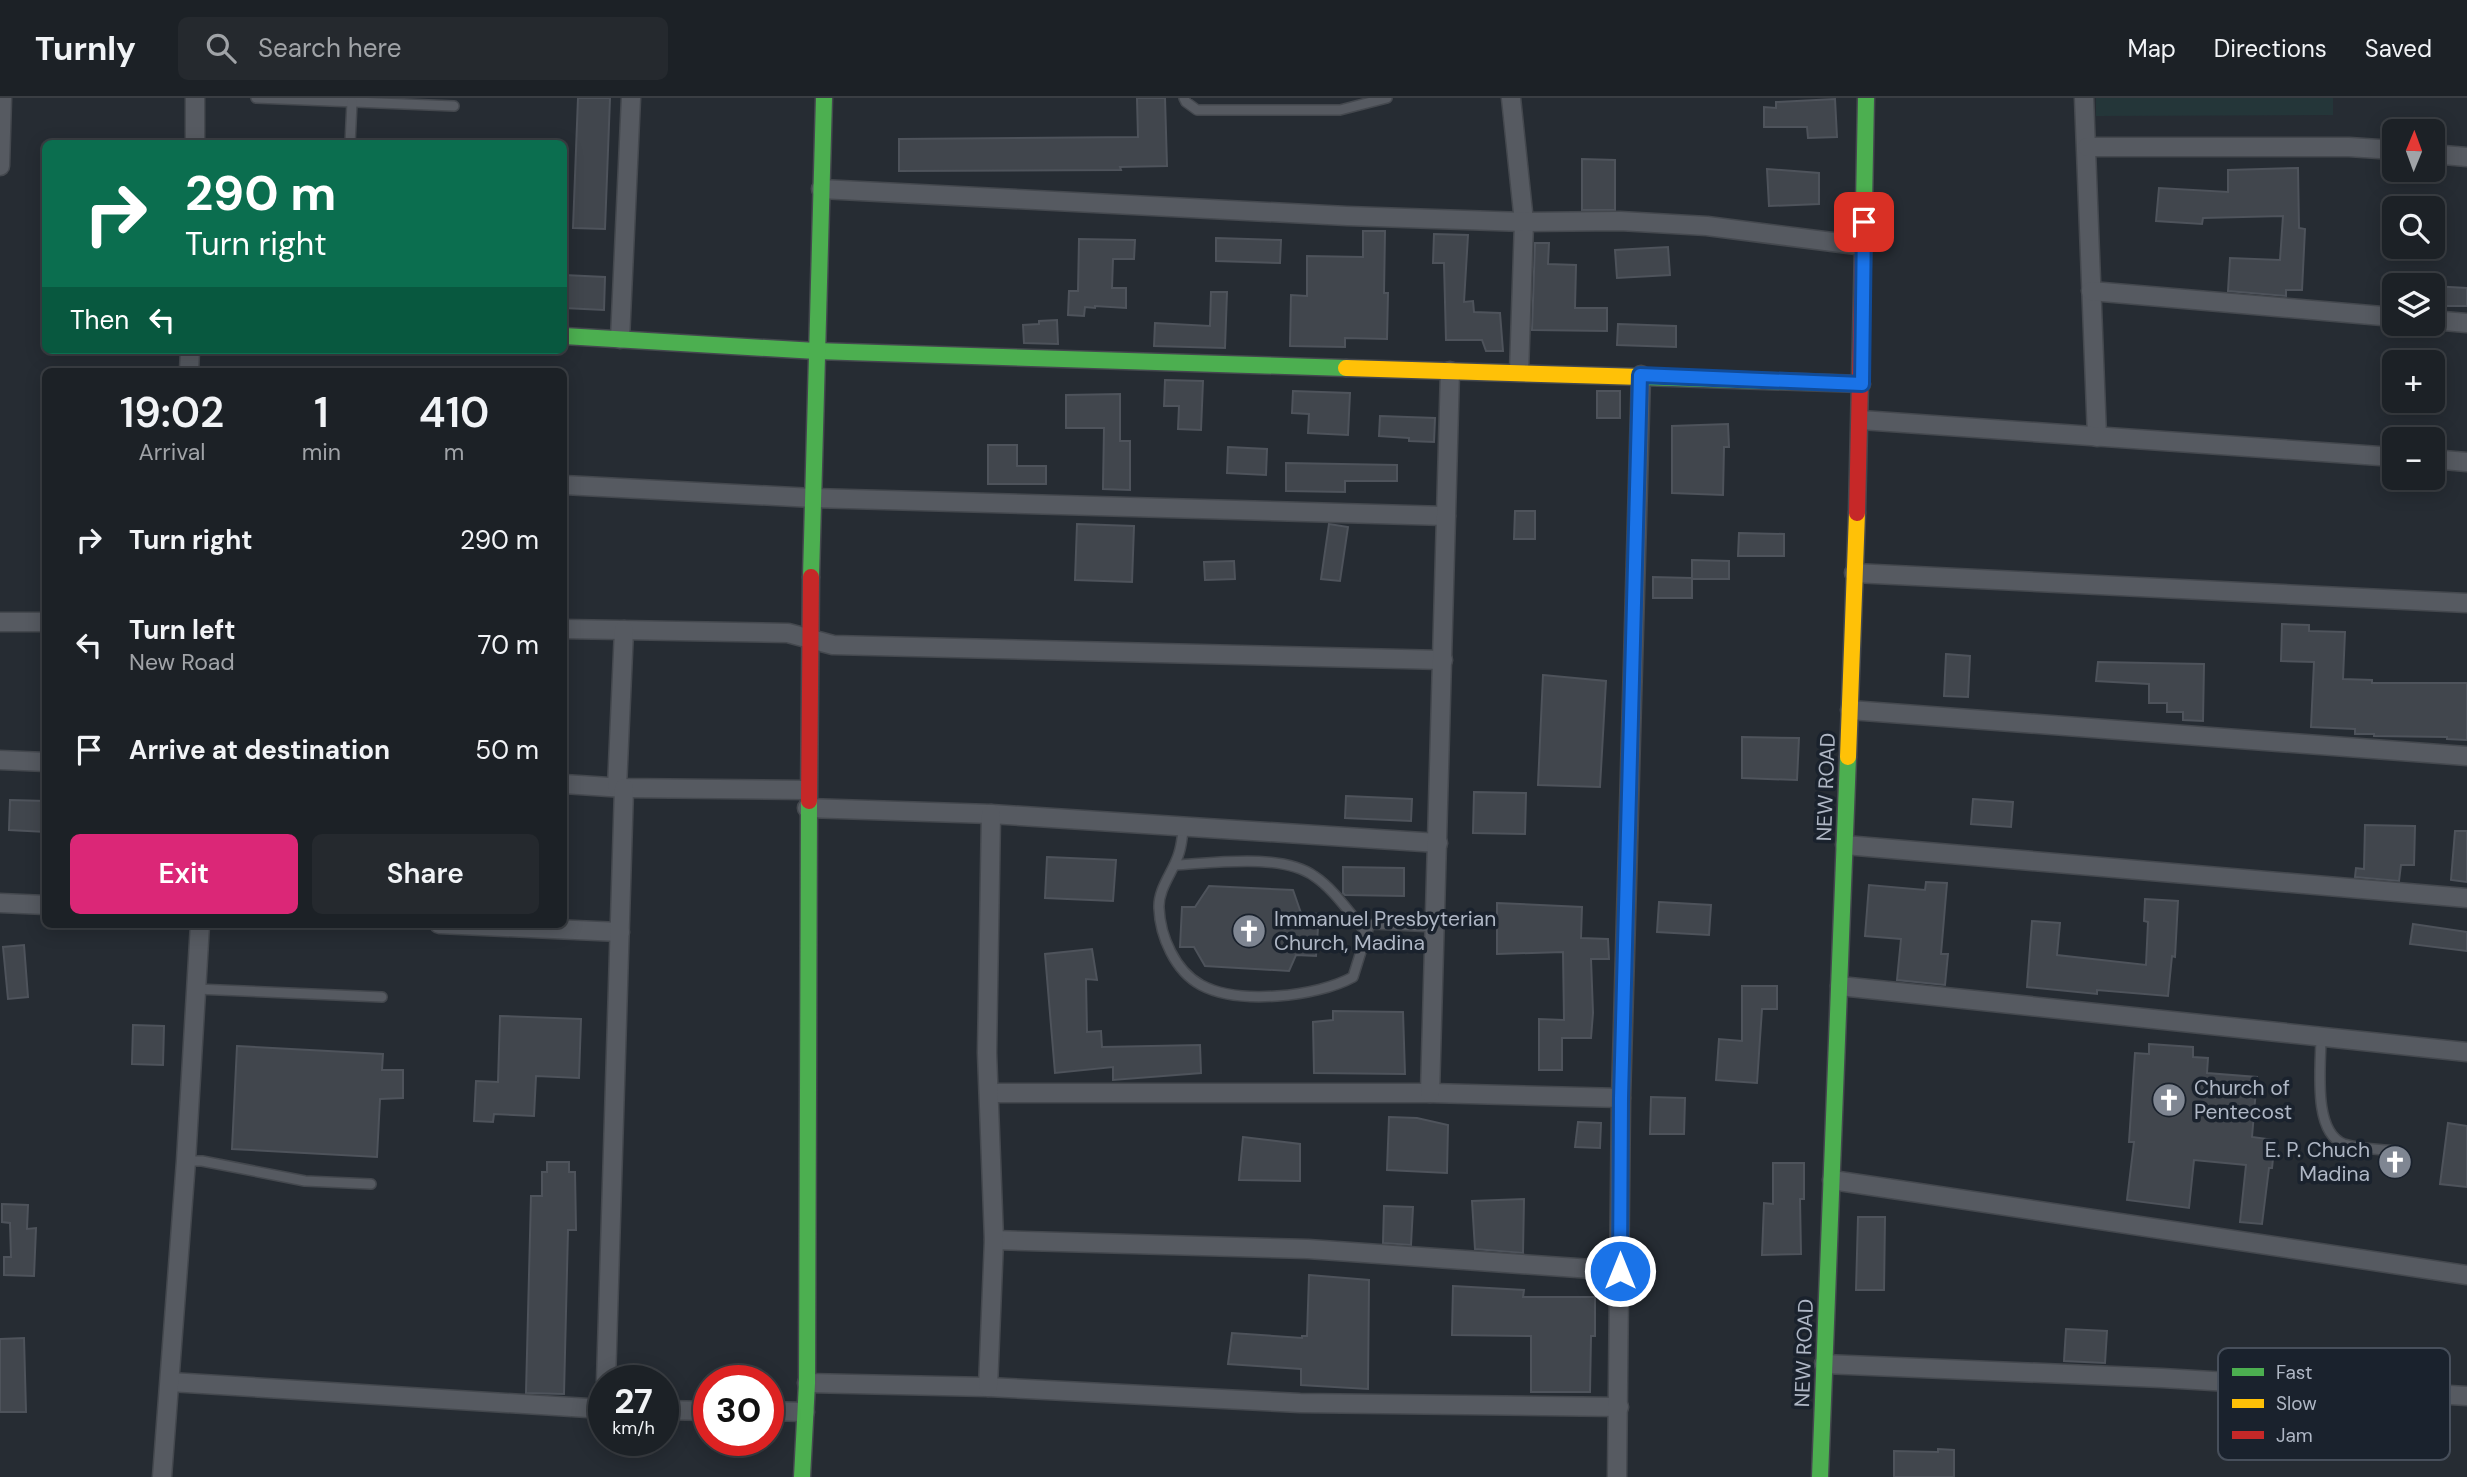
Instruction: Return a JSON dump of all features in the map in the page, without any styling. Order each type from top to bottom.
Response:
[{"type":"street","points":[[0,166],[2,98]]},
{"type":"street","points":[[194,140],[195,98]]},
{"type":"street","points":[[620,339],[631,98]]},
{"type":"street","points":[[802,1477],[807,1382],[807,799],[824,98]]},
{"type":"street","points":[[1511,98],[1524,222],[1519,372]]},
{"type":"street","name":"NEW ROAD","points":[[1820,1477],[1861,420],[1866,98]]},
{"type":"street","points":[[2084,98],[2097,437]]},
{"type":"street","points":[[2087,147],[2382,149]]},
{"type":"street","points":[[2445,155],[2467,157]]},
{"type":"street","points":[[821,189],[1347,216],[1524,222],[1620,221],[1707,226],[1864,246]]},
{"type":"street","points":[[2091,291],[2382,316]]},
{"type":"street","points":[[2445,321],[2467,323]]},
{"type":"street","points":[[567,336],[816,351],[1862,384]]},
{"type":"street","points":[[1430,1093],[1450,371]]},
{"type":"street","points":[[1618,1477],[1621,1098],[1640,375]]},
{"type":"street","points":[[1861,420],[2382,456]]},
{"type":"street","points":[[2445,461],[2467,462]]},
{"type":"street","points":[[567,485],[813,498],[1446,516]]},
{"type":"street","points":[[1854,573],[2467,603]]},
{"type":"street","points":[[0,622],[42,622]]},
{"type":"street","points":[[567,629],[788,633],[833,645],[1443,660]]},
{"type":"street","points":[[606,1365],[620,932],[624,630]]},
{"type":"street","points":[[1850,710],[2467,756]]},
{"type":"street","points":[[0,760],[42,762]]},
{"type":"street","points":[[567,783],[1438,843]]},
{"type":"street","points":[[988,1387],[994,1240],[987,1016],[991,814]]},
{"type":"street","points":[[1845,845],[2467,898]]},
{"type":"street","points":[[0,903],[42,905]]},
{"type":"street","points":[[162,1477],[186,1161],[200,928]]},
{"type":"street","points":[[530,928],[620,932]]},
{"type":"street","points":[[1840,986],[2467,1052]]},
{"type":"street","points":[[990,1093],[1430,1093],[1621,1098]]},
{"type":"street","points":[[1832,1180],[2467,1275]]},
{"type":"street","points":[[994,1240],[1308,1249],[1620,1271]]},
{"type":"street","points":[[1824,1364],[2218,1381]]},
{"type":"street","points":[[170,1382],[588,1408]]},
{"type":"street","points":[[807,1382],[988,1387],[1300,1403],[1619,1407]]},
{"type":"street","points":[[784,1411],[805,1412]]},
{"type":"lane","points":[[256,98],[454,106]]},
{"type":"lane","points":[[1184,98],[1197,110],[1340,110],[1387,98]]},
{"type":"lane","points":[[350,140],[352,102]]},
{"type":"lane","points":[[1184,826],[1180,852],[1158,905],[1168,948],[1185,971],[1201,985],[1231,993],[1270,997],[1299,995],[1342,983],[1353,977],[1369,926],[1435,927]]},
{"type":"lane","points":[[1175,865],[1231,862],[1290,865],[1306,871],[1325,886],[1366,932]]},
{"type":"lane","points":[[196,989],[382,997]]},
{"type":"lane","points":[[2321,1036],[2322,1114],[2329,1132],[2343,1144],[2394,1151]]},
{"type":"lane","points":[[186,1161],[202,1161],[305,1181],[371,1184]]},
{"type":"shaded area","points":[[2096,98],[2333,98],[2333,115],[2096,116]]},
{"type":"building","points":[[578,98],[610,98],[605,229],[573,228]]},
{"type":"building","points":[[1137,98],[1165,98],[1167,166],[1120,167],[1121,170],[899,171],[899,139],[1138,137]]},
{"type":"building","points":[[1835,99],[1837,137],[1808,138],[1807,127],[1764,127],[1764,107],[1776,108],[1776,102]]},
{"type":"building","points":[[1582,159],[1615,160],[1615,210],[1582,210]]},
{"type":"building","points":[[2298,168],[2299,228],[2305,229],[2302,290],[2286,290],[2286,296],[2228,291],[2230,258],[2280,260],[2283,216],[2203,218],[2202,224],[2156,221],[2159,188],[2228,192],[2228,170]]},
{"type":"building","points":[[1767,169],[1819,173],[1819,204],[1769,206]]},
{"type":"building","points":[[1363,231],[1385,231],[1384,293],[1388,293],[1387,339],[1345,338],[1345,347],[1290,346],[1291,295],[1307,296],[1307,256],[1363,257]]},
{"type":"building","points":[[1434,234],[1468,235],[1464,302],[1473,301],[1474,312],[1500,313],[1503,351],[1486,351],[1482,340],[1446,340],[1444,263],[1433,263]]},
{"type":"building","points":[[1216,238],[1281,240],[1280,263],[1216,261]]},
{"type":"building","points":[[1079,239],[1135,240],[1134,259],[1113,259],[1112,288],[1126,288],[1126,308],[1085,307],[1084,316],[1068,315],[1069,291],[1078,291]]},
{"type":"building","points":[[1535,243],[1549,243],[1548,264],[1576,265],[1575,308],[1607,308],[1607,331],[1532,330]]},
{"type":"building","points":[[1668,247],[1670,275],[1617,278],[1615,250]]},
{"type":"building","points":[[567,275],[605,277],[604,310],[567,308]]},
{"type":"building","points":[[2445,287],[2467,288],[2467,306],[2445,306]]},
{"type":"building","points":[[1211,292],[1227,292],[1225,348],[1154,346],[1155,323],[1210,326]]},
{"type":"building","points":[[1057,320],[1058,344],[1024,343],[1023,325]]},
{"type":"building","points":[[1618,324],[1676,326],[1676,347],[1617,345]]},
{"type":"building","points":[[1165,380],[1203,381],[1201,430],[1178,429],[1179,406],[1164,406]]},
{"type":"building","points":[[1293,391],[1350,393],[1348,435],[1308,433],[1309,414],[1292,413]]},
{"type":"building","points":[[1597,391],[1620,391],[1620,418],[1597,418]]},
{"type":"building","points":[[1120,394],[1120,441],[1130,441],[1130,490],[1103,489],[1104,428],[1066,428],[1066,395]]},
{"type":"building","points":[[1380,416],[1435,418],[1434,442],[1379,436]]},
{"type":"building","points":[[1728,424],[1729,447],[1724,447],[1723,495],[1672,493],[1672,426]]},
{"type":"building","points":[[988,445],[1017,445],[1017,466],[1046,466],[1046,484],[988,484]]},
{"type":"building","points":[[1228,447],[1267,449],[1266,475],[1227,473]]},
{"type":"building","points":[[1286,463],[1397,465],[1397,481],[1345,481],[1345,492],[1286,491]]},
{"type":"building","points":[[1515,511],[1535,511],[1535,539],[1514,539]]},
{"type":"building","points":[[1077,524],[1134,526],[1132,582],[1075,580]]},
{"type":"building","points":[[1329,524],[1348,527],[1340,581],[1321,579]]},
{"type":"building","points":[[1739,533],[1784,534],[1784,556],[1738,556]]},
{"type":"building","points":[[1692,560],[1729,561],[1729,579],[1692,579],[1692,598],[1653,598],[1653,577],[1692,578]]},
{"type":"building","points":[[1234,561],[1235,579],[1205,580],[1204,562]]},
{"type":"building","points":[[2282,624],[2309,625],[2309,631],[2345,632],[2343,679],[2372,680],[2372,683],[2467,683],[2467,740],[2447,737],[2374,736],[2355,734],[2355,729],[2311,727],[2314,662],[2281,661]]},
{"type":"building","points":[[1946,654],[1970,656],[1968,697],[1944,696]]},
{"type":"building","points":[[2098,662],[2204,664],[2203,721],[2183,720],[2183,712],[2167,712],[2167,703],[2149,703],[2149,684],[2096,681]]},
{"type":"building","points":[[1543,675],[1606,681],[1600,787],[1538,785]]},
{"type":"building","points":[[1742,737],[1799,738],[1797,780],[1742,778]]},
{"type":"building","points":[[1474,792],[1526,793],[1525,834],[1473,833]]},
{"type":"building","points":[[1346,796],[1412,799],[1411,821],[1345,818]]},
{"type":"building","points":[[1973,799],[2013,802],[2011,827],[1971,824]]},
{"type":"building","points":[[10,800],[42,801],[42,832],[9,830]]},
{"type":"building","points":[[2365,825],[2415,826],[2414,865],[2401,865],[2399,881],[2355,877],[2356,868],[2364,869]]},
{"type":"building","points":[[2455,831],[2467,831],[2467,882],[2451,880]]},
{"type":"building","points":[[1047,857],[1116,860],[1113,901],[1045,898]]},
{"type":"building","points":[[1343,867],[1404,868],[1404,896],[1345,895]]},
{"type":"building","points":[[1926,882],[1947,883],[1941,954],[1948,954],[1945,985],[1897,980],[1901,939],[1865,936],[1869,885],[1925,890]]},
{"type":"building","name":"Immanuel Presbyterian Church, Madina","points":[[1209,886],[1293,890],[1301,913],[1319,914],[1316,956],[1296,955],[1289,971],[1205,966],[1194,947],[1180,947],[1182,907],[1195,907]]},
{"type":"building","points":[[2145,899],[2178,901],[2175,957],[2172,956],[2168,996],[2097,990],[2097,994],[2027,987],[2032,921],[2060,923],[2057,955],[2146,965],[2148,922],[2144,921]]},
{"type":"building","points":[[1659,902],[1711,905],[1709,935],[1657,932]]},
{"type":"building","points":[[1497,903],[1582,907],[1581,938],[1608,939],[1609,959],[1591,959],[1591,1038],[1562,1038],[1562,1070],[1539,1070],[1539,1019],[1564,1020],[1563,952],[1497,954]]},
{"type":"building","points":[[2413,924],[2467,932],[2467,951],[2410,944]]},
{"type":"building","points":[[24,945],[28,997],[8,999],[3,947]]},
{"type":"building","points":[[1092,949],[1097,980],[1086,979],[1087,1032],[1101,1031],[1102,1047],[1200,1045],[1201,1073],[1113,1080],[1113,1067],[1055,1073],[1045,954]]},
{"type":"building","points":[[1742,986],[1777,986],[1777,1009],[1762,1009],[1757,1083],[1716,1080],[1719,1039],[1742,1041]]},
{"type":"building","points":[[1333,1011],[1403,1012],[1405,1074],[1314,1073],[1313,1022],[1333,1020]]},
{"type":"building","points":[[500,1016],[581,1019],[579,1078],[536,1076],[534,1116],[494,1114],[493,1122],[474,1121],[476,1081],[498,1082]]},
{"type":"building","points":[[133,1025],[164,1026],[163,1065],[132,1064]]},
{"type":"building","points":[[2149,1044],[2193,1047],[2193,1057],[2208,1058],[2207,1073],[2257,1077],[2252,1137],[2275,1140],[2262,1224],[2240,1222],[2246,1165],[2194,1160],[2189,1208],[2127,1200],[2134,1142],[2129,1142],[2135,1053],[2149,1054]]},
{"type":"building","points":[[237,1046],[383,1054],[382,1070],[403,1070],[403,1098],[380,1099],[377,1157],[232,1149]]},
{"type":"building","points":[[1651,1097],[1685,1098],[1684,1134],[1650,1134]]},
{"type":"building","points":[[1389,1117],[1417,1118],[1448,1125],[1447,1173],[1387,1170]]},
{"type":"building","points":[[1578,1122],[1601,1123],[1600,1148],[1575,1147]]},
{"type":"building","points":[[2448,1123],[2467,1126],[2467,1187],[2440,1184]]},
{"type":"building","points":[[1243,1137],[1300,1144],[1300,1181],[1239,1180]]},
{"type":"building","points":[[547,1162],[569,1162],[569,1172],[575,1172],[576,1230],[568,1230],[564,1394],[526,1393],[531,1196],[542,1196],[542,1172],[547,1172]]},
{"type":"building","points":[[1773,1163],[1804,1163],[1804,1199],[1800,1199],[1801,1254],[1762,1255],[1764,1203],[1773,1204]]},
{"type":"building","points":[[1524,1199],[1523,1253],[1475,1249],[1472,1201]]},
{"type":"building","points":[[2,1204],[28,1205],[27,1229],[36,1228],[34,1276],[4,1275],[4,1257],[11,1257],[10,1223],[2,1222]]},
{"type":"building","points":[[1384,1206],[1413,1207],[1411,1245],[1383,1243]]},
{"type":"building","points":[[1858,1217],[1885,1217],[1884,1290],[1856,1290]]},
{"type":"building","points":[[1309,1275],[1369,1280],[1368,1389],[1301,1385],[1301,1369],[1228,1364],[1232,1333],[1302,1338],[1307,1336]]},
{"type":"building","points":[[1453,1286],[1524,1290],[1523,1297],[1595,1297],[1590,1392],[1531,1392],[1531,1336],[1452,1335]]},
{"type":"building","points":[[2066,1329],[2107,1331],[2105,1363],[2064,1361]]},
{"type":"building","points":[[24,1338],[26,1412],[0,1412],[0,1339]]},
{"type":"building","points":[[1938,1449],[1954,1450],[1954,1477],[1894,1477],[1894,1451],[1938,1452]]},
{"type":"traffic: fast","points":[[811,577],[824,98]]},
{"type":"traffic: fast","points":[[1864,205],[1866,98]]},
{"type":"traffic: fast","points":[[567,336],[816,351],[1346,368]]},
{"type":"traffic: fast","points":[[1642,377],[1862,384]]},
{"type":"traffic: fast","points":[[1820,1477],[1848,757]]},
{"type":"traffic: fast","points":[[802,1477],[807,1383],[809,801]]},
{"type":"traffic: slow","points":[[1346,368],[1642,377]]},
{"type":"traffic: slow","points":[[1848,757],[1857,513]]},
{"type":"traffic: jam","points":[[1857,513],[1864,205]]},
{"type":"traffic: jam","points":[[809,801],[811,577]]},
{"type":"place","name":"Immanuel Presbyterian Church, Madina","points":[[1249,931]]},
{"type":"place","name":"Church of Pentecost","points":[[2169,1100]]},
{"type":"place","name":"E. P. Chuch Madina","points":[[2395,1162]]},
{"type":"route","points":[[1620,1271],[1621,1098],[1640,375],[1862,384],[1864,222]]}]
